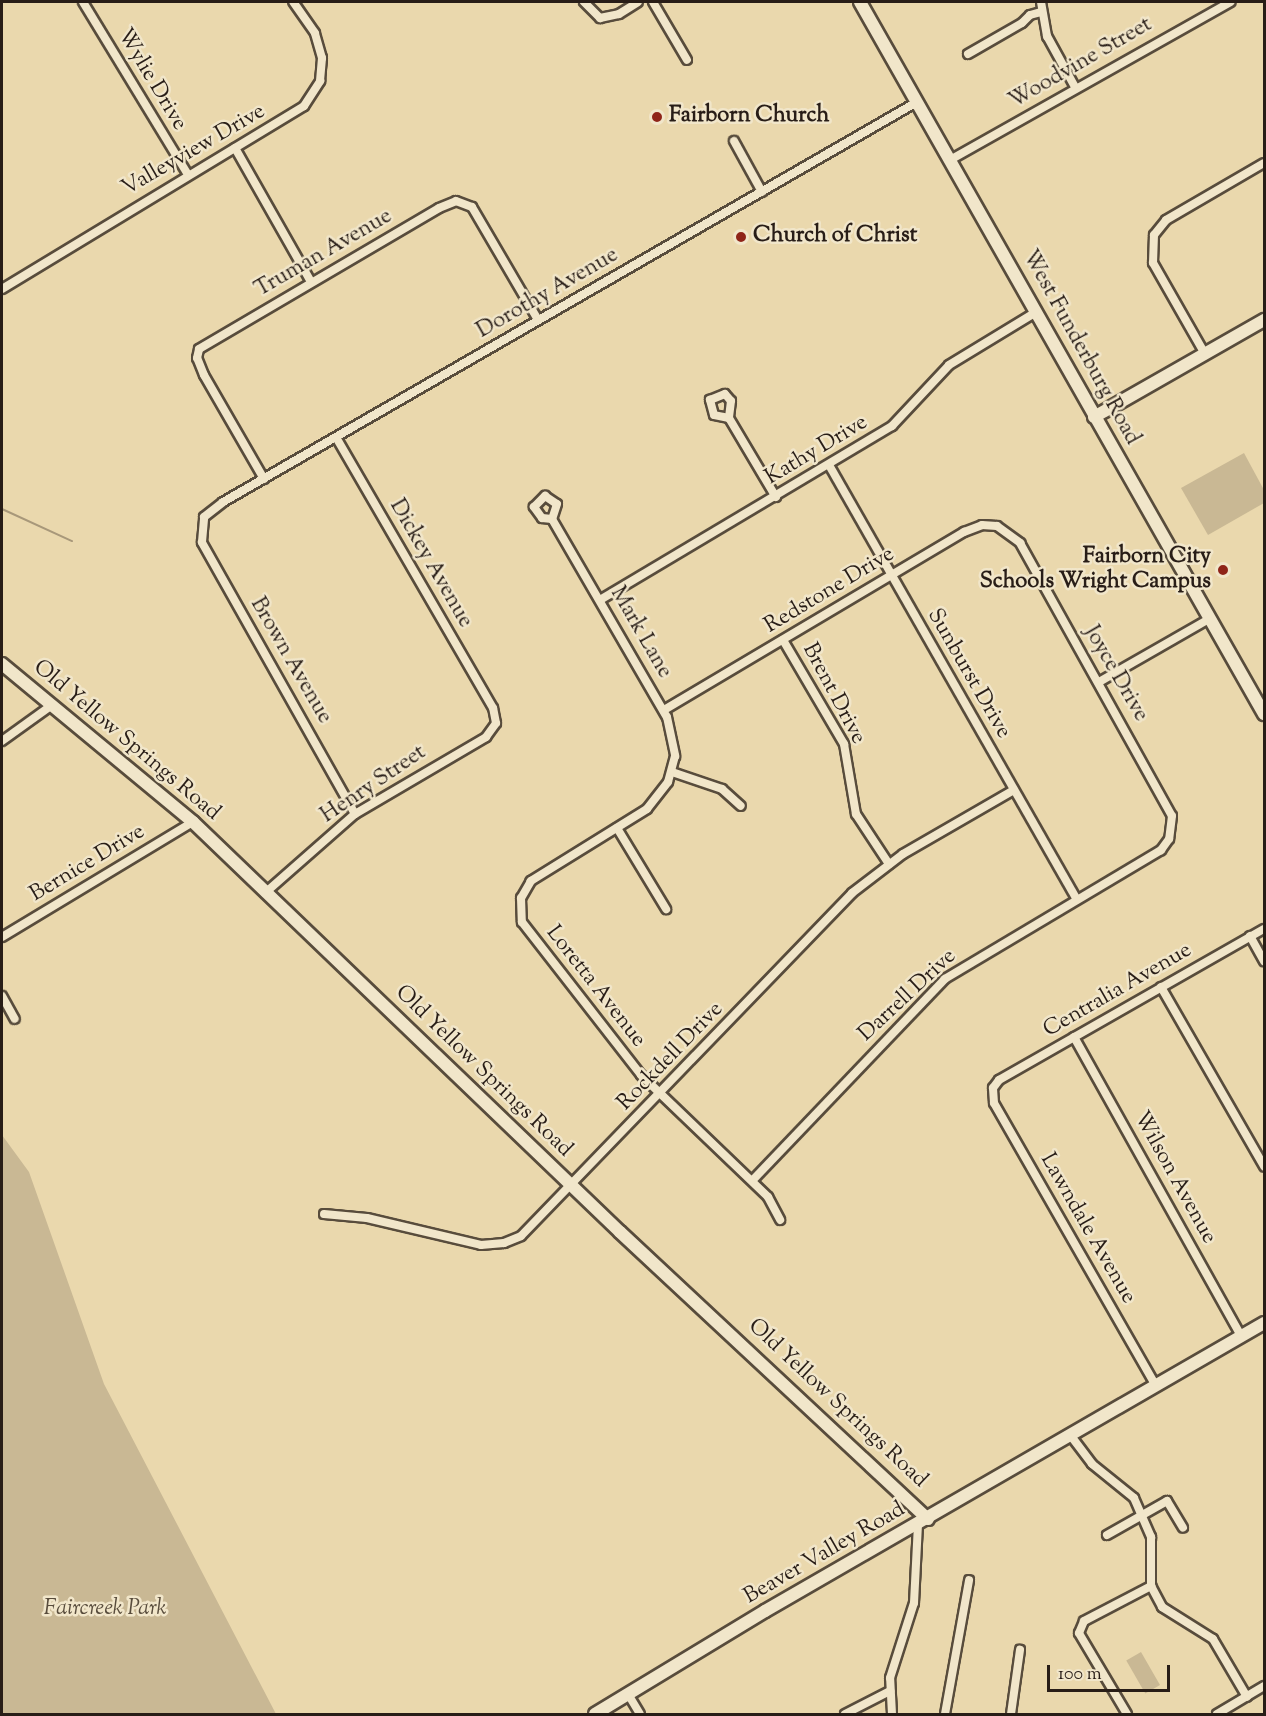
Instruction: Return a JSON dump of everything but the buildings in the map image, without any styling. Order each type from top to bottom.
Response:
[{"type":"street","name":"Wylie Drive","points":[[83,2],[188,176]]},
{"type":"street","name":"Valleyview Drive","points":[[2,289],[297,112],[318,88],[323,66],[319,44],[293,2]]},
{"type":"street","points":[[584,2],[600,18],[619,14],[638,2]]},
{"type":"street","points":[[653,2],[687,60]]},
{"type":"street","name":"West Funderburg Road","points":[[860,2],[1264,714]]},
{"type":"street","points":[[1041,2],[1041,12],[1052,48],[1075,87]]},
{"type":"street","name":"Woodvine Street","points":[[950,160],[1075,87],[1230,2]]},
{"type":"street","points":[[968,54],[1022,23],[1030,15],[1041,12]]},
{"type":"street","name":"Dorothy Avenue","points":[[201,523],[213,508],[917,102]]},
{"type":"street","points":[[734,141],[762,192]]},
{"type":"street","points":[[235,148],[311,282]]},
{"type":"street","points":[[1205,354],[1153,263],[1154,235],[1166,220],[1264,163]]},
{"type":"street","name":"Truman Avenue","points":[[264,479],[199,366],[197,354],[203,344],[451,202],[466,203],[480,219],[538,320]]},
{"type":"street","name":"Kathy Drive","points":[[600,600],[829,465],[904,416],[949,365],[1036,312]]},
{"type":"street","points":[[1094,417],[1264,320]]},
{"type":"street","points":[[729,418],[776,497]]},
{"type":"street","name":"Dickey Avenue","points":[[336,437],[493,708]]},
{"type":"street","name":"Sunburst Drive","points":[[829,465],[1077,899]]},
{"type":"street","name":"Mark Lane","points":[[552,519],[664,710],[674,740],[672,772]]},
{"type":"street","name":"Brown Avenue","points":[[201,523],[202,542],[355,814]]},
{"type":"street","name":"Redstone Drive","points":[[664,710],[982,525],[1003,528],[1016,538]]},
{"type":"street","name":"Joyce Drive","points":[[1016,538],[1168,802],[1171,832]]},
{"type":"street","points":[[1099,682],[1209,619]]},
{"type":"street","name":"Brent Drive","points":[[783,640],[844,744],[856,814],[889,864]]},
{"type":"street","name":"Old Yellow Springs Road","points":[[2,664],[193,822],[923,1522]]},
{"type":"street","points":[[2,741],[52,705]]},
{"type":"street","name":"Henry Street","points":[[265,893],[355,814],[486,737],[496,723],[493,708]]},
{"type":"street","points":[[666,909],[617,828],[656,802],[672,772],[722,789],[741,806]]},
{"type":"street","name":"Rockdell Drive","points":[[324,1214],[368,1218],[494,1245],[530,1230],[843,903],[889,864],[1014,790]]},
{"type":"street","name":"Bernice Drive","points":[[2,937],[193,822]]},
{"type":"street","name":"Loretta Avenue","points":[[617,828],[536,877],[521,898],[520,914],[526,929],[660,1094],[771,1200],[780,1220]]},
{"type":"street","name":"Darrell Drive","points":[[752,1181],[945,979],[1161,850],[1171,832]]},
{"type":"street","name":"Centralia Avenue","points":[[993,1088],[999,1080],[1264,928]]},
{"type":"street","points":[[1250,936],[1264,961]]},
{"type":"street","points":[[1161,987],[1264,1166]]},
{"type":"street","points":[[2,996],[15,1019]]},
{"type":"street","name":"Wilson Avenue","points":[[1074,1037],[1241,1336]]},
{"type":"street","name":"Lawndale Avenue","points":[[993,1088],[994,1103],[1156,1386]]},
{"type":"street","name":"Beaver Valley Road","points":[[595,1714],[1264,1323]]},
{"type":"street","points":[[1071,1436],[1092,1464],[1130,1494],[1141,1513],[1151,1537],[1151,1586],[1162,1607],[1214,1639],[1247,1697]]},
{"type":"street","points":[[1107,1535],[1141,1513],[1167,1501],[1183,1528]]},
{"type":"street","points":[[892,1714],[890,1691],[893,1661],[914,1604],[923,1522]]},
{"type":"street","points":[[945,1714],[969,1580]]},
{"type":"street","points":[[1127,1714],[1079,1633],[1084,1621],[1151,1586]]},
{"type":"street","points":[[1011,1714],[1020,1650]]},
{"type":"street","points":[[1217,1714],[1264,1686]]},
{"type":"street","points":[[844,1714],[890,1691]]},
{"type":"street","points":[[628,1695],[640,1714]]},
{"type":"green space","points":[[1244,453],[1264,490],[1264,503],[1208,535],[1181,488]]},
{"type":"green space","name":"Faircreek Park","points":[[2,1135],[29,1172],[104,1384],[276,1714],[2,1714]]},
{"type":"green space","points":[[1141,1652],[1160,1685],[1145,1693],[1126,1660]]},
{"type":"waterway","points":[[2,509],[72,541]]},
{"type":"place","name":"Fairborn Church","points":[[657,117]]},
{"type":"place","name":"Church of Christ","points":[[741,237]]},
{"type":"place","name":"Fairborn City Schools Wright Campus","points":[[1223,570]]}]
